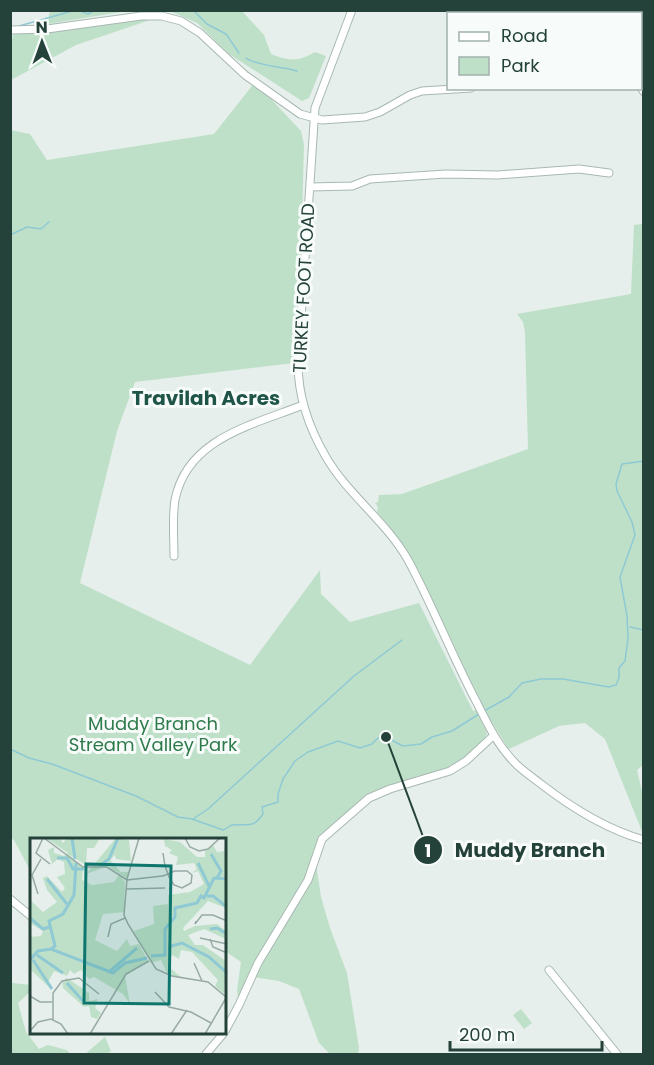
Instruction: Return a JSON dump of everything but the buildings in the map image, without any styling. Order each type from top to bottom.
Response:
[{"type":"street","name":"TURKEY FOOT ROAD","points":[[352,10],[320,95],[314,118],[298,363],[298,384],[303,405],[318,442],[332,466],[393,537],[408,561],[493,736],[518,766],[551,792],[610,829],[644,840]]},
{"type":"street","points":[[10,30],[47,30],[141,16],[162,16],[181,21],[200,33],[245,75],[300,114],[327,120],[365,117],[380,112],[410,95],[422,91],[447,89]]},
{"type":"street","points":[[310,187],[352,186],[370,179],[446,174],[498,175],[579,169],[609,173]]},
{"type":"street","points":[[174,556],[175,501],[182,478],[197,456],[232,432],[303,405]]},
{"type":"street","points":[[226,1028],[258,963],[308,880],[322,838],[369,798],[390,789],[450,771],[466,761],[493,736]]},
{"type":"street","points":[[10,900],[30,915]]},
{"type":"street","points":[[549,970],[617,1054]]},
{"type":"street","points":[[206,1054],[222,1035]]},
{"type":"green space","points":[[50,10],[155,11],[121,12],[47,24]]},
{"type":"green space","points":[[170,11],[242,11],[264,35],[271,54],[293,59],[304,58],[315,52],[326,56],[309,98],[302,101],[229,54],[197,23]]},
{"type":"green space","points":[[162,16],[76,45],[11,80],[11,41],[15,31]]},
{"type":"green space","name":"Muddy Branch Stream Valley Park","points":[[255,82],[301,131],[304,145],[301,257],[294,363],[135,382],[117,431],[80,583],[250,665],[320,570],[321,594],[350,622],[419,603],[473,711],[476,710],[487,733],[484,740],[464,758],[449,767],[433,775],[367,797],[320,837],[314,850],[321,897],[347,973],[358,1054],[330,1054],[319,1043],[299,989],[279,981],[252,977],[239,1005],[237,990],[241,962],[226,952],[226,838],[30,838],[30,870],[11,838],[10,130],[30,134],[47,160],[214,134]]},
{"type":"green space","points":[[643,224],[644,764],[637,770],[643,796],[643,834],[605,739],[585,723],[559,726],[509,749],[474,689],[415,567],[377,512],[378,507],[375,503],[378,502],[379,495],[402,494],[528,449],[525,332],[523,322],[517,314],[631,294],[634,225]]},
{"type":"green space","points":[[10,981],[30,985],[30,992],[18,1003],[26,1032],[39,1049],[48,1045],[67,1050],[70,1054],[11,1054]]},
{"type":"green space","points":[[521,1009],[532,1023],[524,1029],[513,1015]]},
{"type":"green space","points":[[105,1037],[111,1051],[107,1054],[85,1054]]},
{"type":"waterway","points":[[19,26],[76,10]]},
{"type":"waterway","points":[[78,10],[88,14],[95,10]]},
{"type":"waterway","points":[[193,10],[207,24],[226,34],[239,53]]},
{"type":"waterway","points":[[246,58],[262,64],[297,71]]},
{"type":"waterway","points":[[10,235],[27,227],[41,229],[49,222]]},
{"type":"waterway","points":[[644,429],[644,434]]},
{"type":"waterway","points":[[484,711],[509,697],[522,683],[541,679],[563,679],[609,687],[616,685],[619,668],[625,661],[628,638],[627,616],[620,577],[635,535],[616,484],[622,464],[644,461]]},
{"type":"waterway","points":[[630,627],[644,630]]},
{"type":"waterway","points":[[193,819],[208,809],[354,676],[402,640]]},
{"type":"waterway","points":[[10,749],[136,796],[178,817],[192,819],[223,830],[232,825],[249,825],[256,822],[263,814],[262,807],[278,802],[283,779],[295,761],[308,752],[338,741],[360,748],[372,744],[378,738],[386,737],[403,746],[421,744],[432,737],[452,731],[479,714]]},
{"type":"place","name":"Muddy Branch","points":[[386,737]]},
{"type":"district","name":"Travilah Acres","points":[[206,398]]}]
